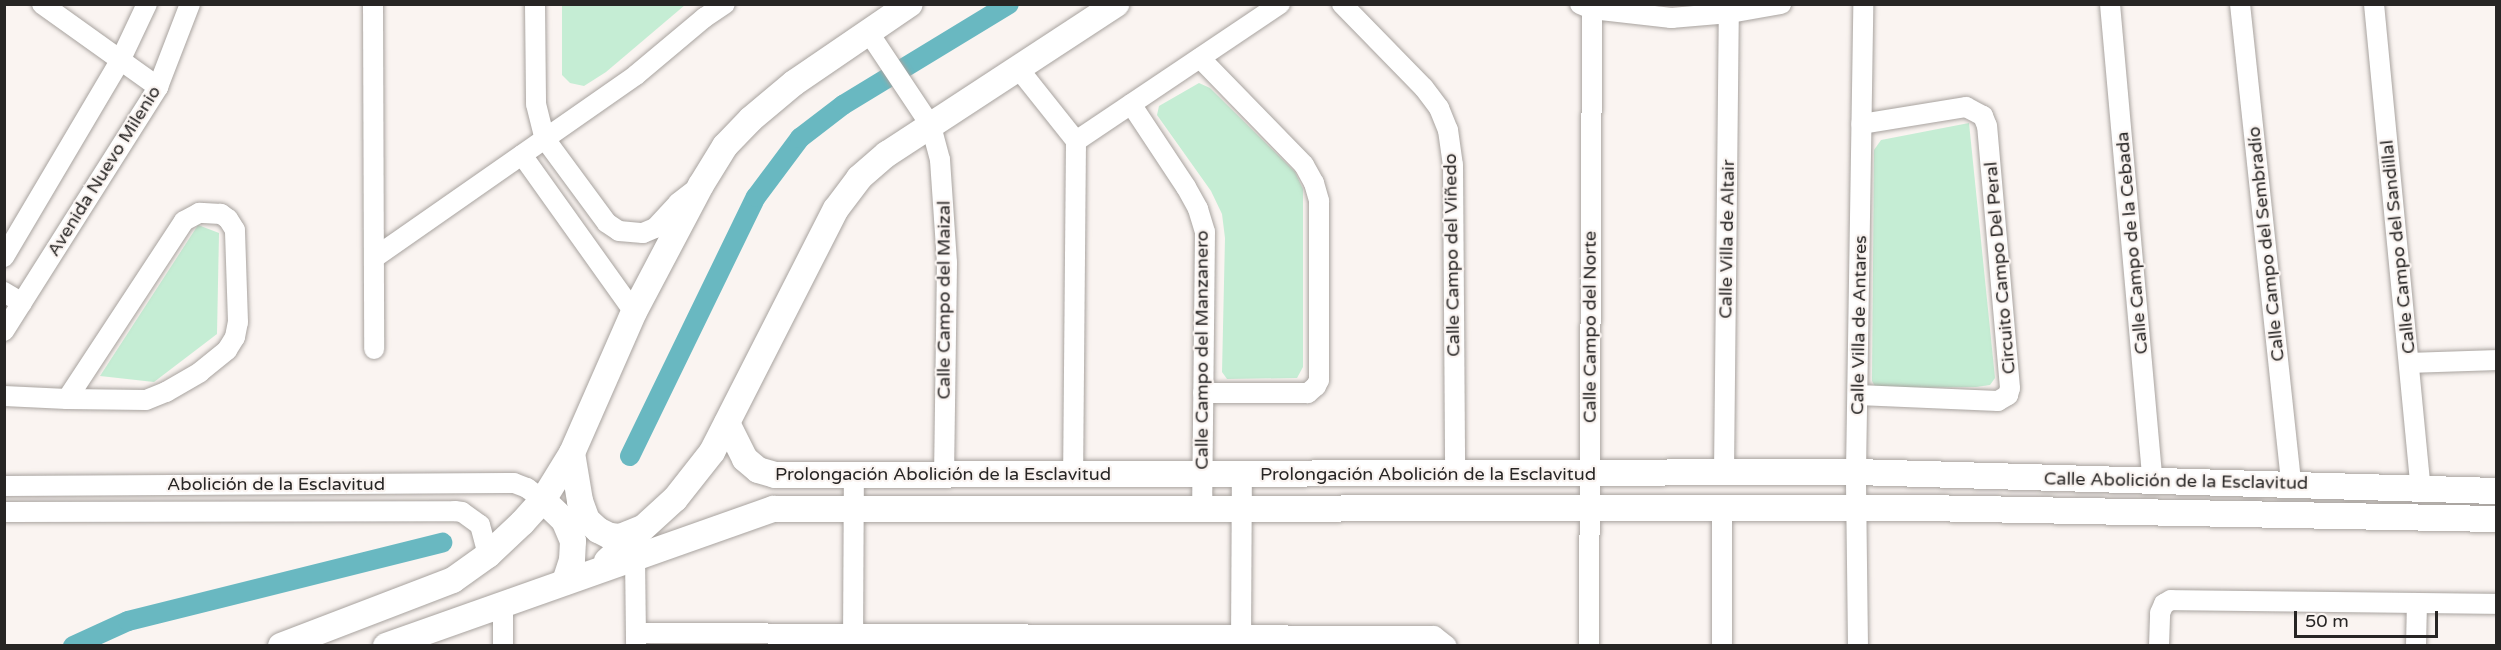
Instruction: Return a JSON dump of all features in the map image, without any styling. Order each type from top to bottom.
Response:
[{"type":"main road","points":[[280,645],[453,580],[488,555],[543,500],[572,453],[634,312],[701,185],[725,146],[751,119],[794,83],[910,4]]},
{"type":"main road","points":[[598,569],[647,526],[695,477],[728,423],[836,209],[859,178],[887,154],[1116,4]]},
{"type":"main road","name":"Prolongación Abolición de la Esclavitud","points":[[728,423],[745,459],[758,470],[775,475],[1856,472]]},
{"type":"main road","points":[[572,453],[580,501],[587,520],[598,530],[620,537],[647,526]]},
{"type":"main road","name":"Calle Abolición de la Esclavitud","points":[[1856,472],[2153,482],[2291,483],[2421,490],[2496,490]]},
{"type":"main road","points":[[543,500],[564,520],[572,535],[572,561],[565,581]]},
{"type":"main road","name":"Prolongación Abolición de la Esclavitud","points":[[386,645],[772,509],[854,507],[1856,509]]},
{"type":"main road","name":"Calle Abolición de la Esclavitud","points":[[1856,509],[2496,519]]},
{"type":"street","points":[[42,4],[158,87]]},
{"type":"street","points":[[4,257],[120,61],[147,4]]},
{"type":"street","name":"Avenida Nuevo Milenio","points":[[11,316],[158,87],[190,4]]},
{"type":"street","points":[[374,4],[374,349]]},
{"type":"street","points":[[535,4],[536,104],[545,139],[607,223],[619,231],[643,233],[655,228],[678,203],[701,185]]},
{"type":"street","points":[[374,258],[636,75],[704,11],[725,4]]},
{"type":"street","points":[[1076,141],[1280,4]]},
{"type":"street","name":"Calle Campo del Viñedo","points":[[1342,4],[1424,88],[1439,108],[1448,130],[1453,165],[1455,474]]},
{"type":"street","points":[[1586,7],[1671,18],[1781,4]]},
{"type":"street","name":"Calle Villa de Antares","points":[[1858,645],[1856,472],[1863,4]]},
{"type":"street","name":"Calle Campo de la Cebada","points":[[2110,4],[2153,482]]},
{"type":"street","name":"Calle Campo del Sembradío","points":[[2240,4],[2291,483]]},
{"type":"street","name":"Calle Campo del Sandillal","points":[[2373,4],[2421,490]]},
{"type":"street","name":"Calle Campo del Norte","points":[[1586,7],[1589,645]]},
{"type":"street","name":"Calle Villa de Altair","points":[[1724,473],[1730,9]]},
{"type":"street","points":[[869,33],[931,126]]},
{"type":"street","points":[[1200,58],[1304,165],[1314,183],[1319,201],[1319,380],[1316,386],[1308,393],[1203,393]]},
{"type":"street","points":[[1018,68],[1076,141],[1073,475]]},
{"type":"street","name":"Calle Campo del Manzanero","points":[[1131,104],[1186,187],[1198,210],[1205,232],[1202,508]]},
{"type":"street","name":"Circuito Campo Del Peral","points":[[1858,395],[1998,401],[2008,395],[2010,388],[1988,126],[1983,116],[1966,107],[1861,123]]},
{"type":"street","name":"Calle Campo del Maizal","points":[[931,126],[940,160],[946,253],[944,476]]},
{"type":"street","points":[[522,155],[634,312]]},
{"type":"street","points":[[4,396],[67,399],[146,400],[166,392],[200,372],[227,350],[235,337],[238,322],[235,230],[228,219],[221,214],[199,213],[184,221],[67,399]]},
{"type":"street","points":[[4,292],[11,316]]},
{"type":"street","points":[[2410,363],[2496,360]]},
{"type":"street","points":[[1241,640],[1242,474]]},
{"type":"street","points":[[853,640],[854,476]]},
{"type":"street","name":"Abolición de la Esclavitud","points":[[4,486],[513,483],[527,488],[543,500]]},
{"type":"street","points":[[1722,509],[1722,645]]},
{"type":"street","name":"Abolición de la Esclavitud","points":[[4,512],[455,511],[462,512],[480,525],[488,555]]},
{"type":"street","points":[[635,556],[636,639],[1323,641],[1434,636],[1447,645]]},
{"type":"street","points":[[2159,645],[2160,614],[2164,604],[2171,600],[2496,604]]},
{"type":"street","points":[[504,645],[511,601]]},
{"type":"street","points":[[2416,645],[2417,603]]},
{"type":"green space","points":[[562,4],[685,5],[606,72],[584,86],[570,83],[562,75]]},
{"type":"green space","points":[[1199,83],[1210,88],[1295,172],[1303,189],[1303,367],[1297,378],[1227,379],[1222,372],[1225,238],[1222,214],[1211,191],[1157,115],[1159,106]]},
{"type":"green space","points":[[1969,123],[1995,378],[1990,385],[1976,387],[1876,388],[1872,381],[1874,150],[1881,140]]},
{"type":"green space","points":[[198,225],[219,233],[217,334],[154,382],[100,376]]},
{"type":"waterway","points":[[630,456],[756,197],[800,138],[843,105],[1009,4]]},
{"type":"waterway","points":[[73,646],[128,621],[442,543]]}]
